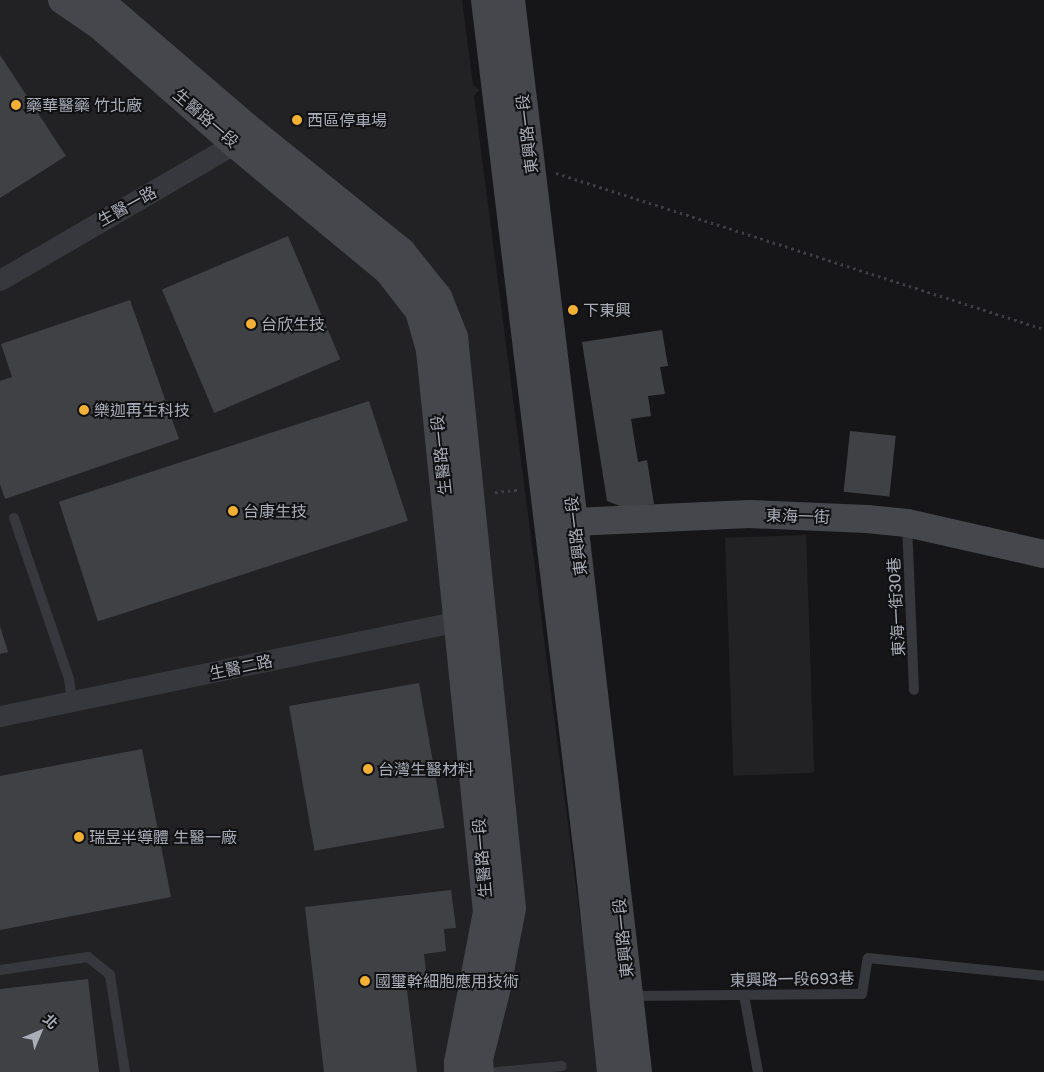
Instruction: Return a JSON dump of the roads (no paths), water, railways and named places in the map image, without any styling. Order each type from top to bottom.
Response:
[{"type":"street","name":"生醫路一段","points":[[62,0],[100,26],[245,139],[402,252],[438,297],[454,338],[487,912],[458,1072]]},
{"type":"street","name":"生醫路一段","points":[[99,0],[245,139]]},
{"type":"street","name":"東興路一段","points":[[485,0],[590,872],[611,1072]]},
{"type":"street","name":"東興路一段","points":[[511,0],[638,1072]]},
{"type":"street","name":"生醫一路","points":[[0,280],[245,139]]},
{"type":"street","name":"東海一街","points":[[548,527],[574,522],[748,514],[907,523],[1044,554]]},
{"type":"street","name":"生醫路一段","points":[[470,619],[500,776],[512,908],[497,987],[478,1059],[480,1072]]},
{"type":"street","name":"生醫二路","points":[[0,716],[470,619]]},
{"type":"lane","points":[[14,518],[69,679],[72,701]]},
{"type":"lane","name":"東海一街30巷","points":[[907,523],[914,690]]},
{"type":"lane","points":[[0,970],[88,957],[110,974],[125,1072]]},
{"type":"lane","name":"東興路一段693巷","points":[[629,996],[862,994],[868,958],[1044,976]]},
{"type":"lane","points":[[744,995],[758,1072]]},
{"type":"lane","points":[[497,1072],[562,1066]]},
{"type":"place","name":"藥華醫藥 竹北廠","points":[[16,105]]},
{"type":"place","name":"西區停車場","points":[[297,120]]},
{"type":"place","name":"下東興","points":[[573,310]]},
{"type":"place","name":"台欣生技","points":[[251,324]]},
{"type":"place","name":"樂迦再生科技","points":[[84,410]]},
{"type":"place","name":"台康生技","points":[[233,511]]},
{"type":"place","name":"台灣生醫材料","points":[[368,769]]},
{"type":"place","name":"瑞昱半導體 生醫一廠","points":[[79,837]]},
{"type":"place","name":"國璽幹細胞應用技術","points":[[365,981]]}]
